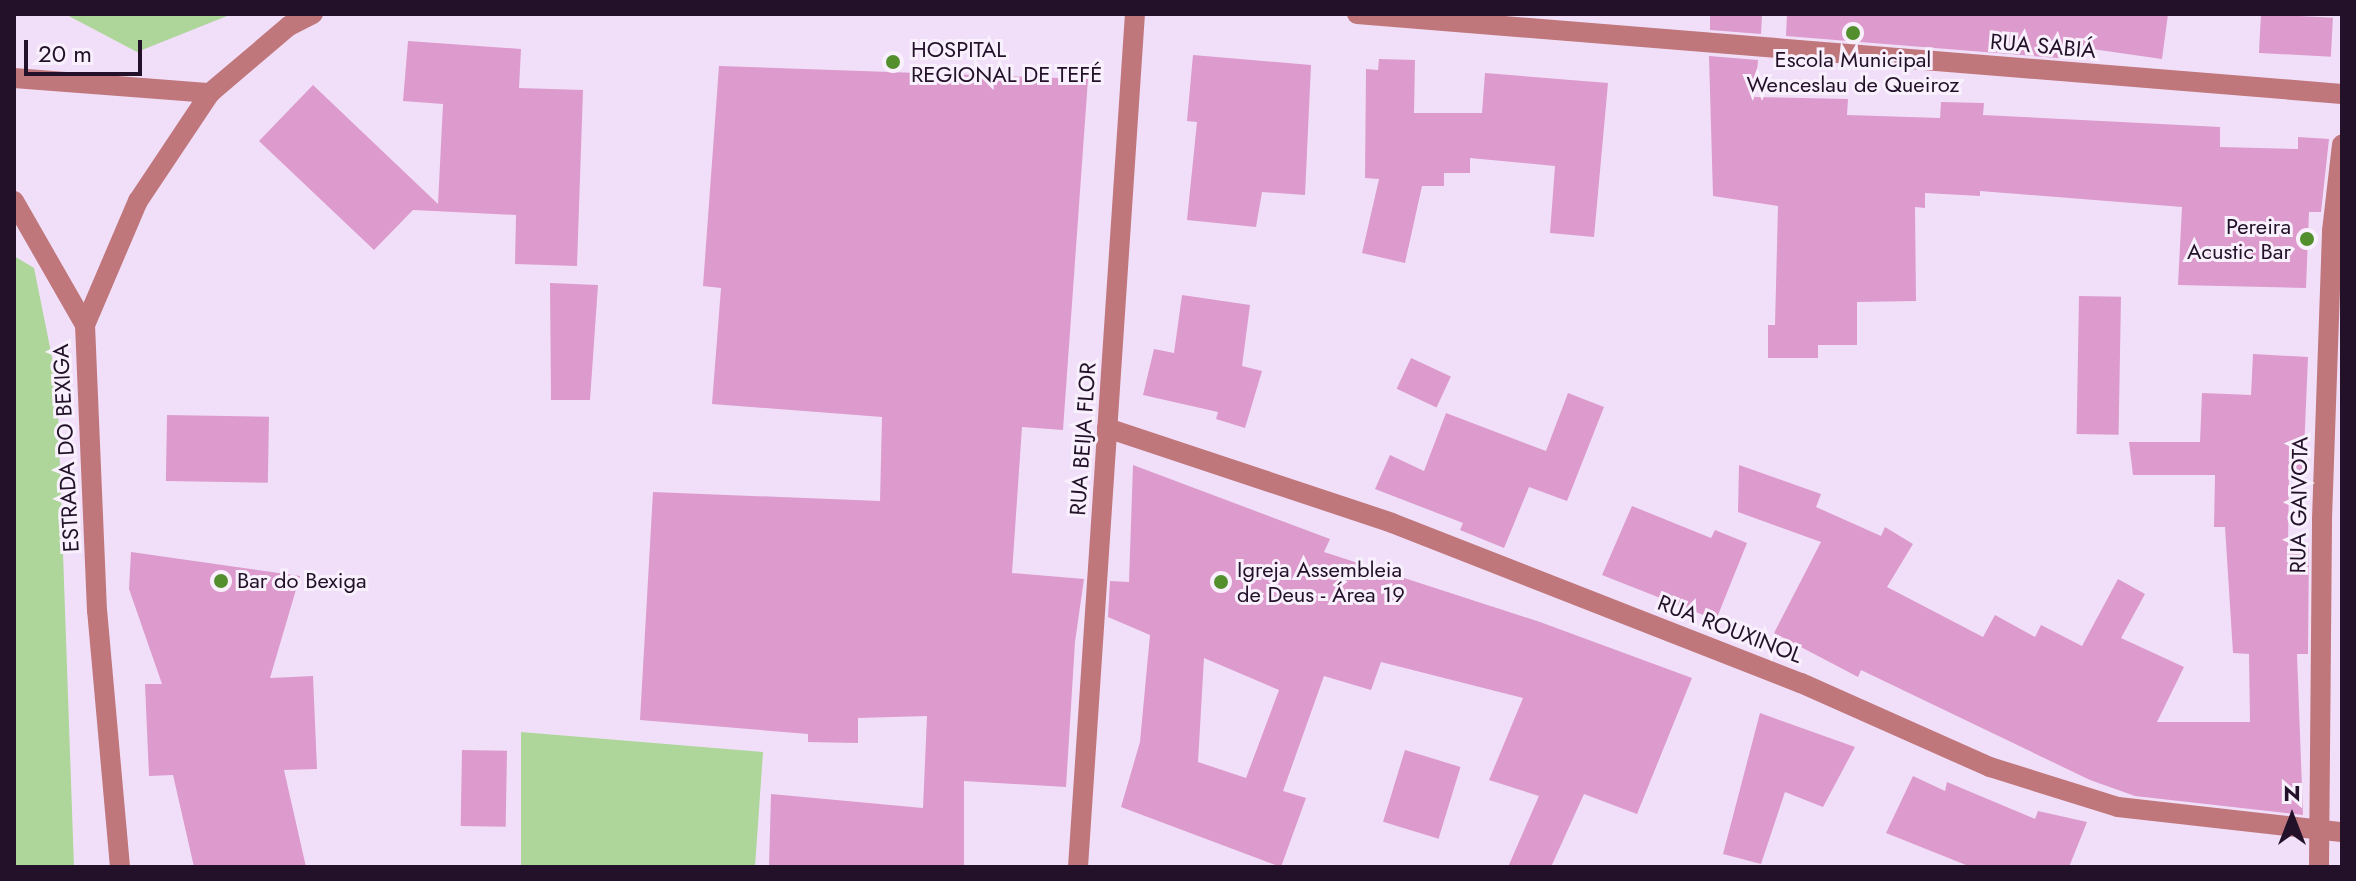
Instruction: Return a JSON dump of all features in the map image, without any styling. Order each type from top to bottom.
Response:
[{"type":"street","name":"ESTRADA DO BEXIGA","points":[[120,867],[97,611],[85,325],[138,201],[210,93],[289,26],[313,14]]},
{"type":"street","name":"RUA BEIJA FLOR","points":[[1078,867],[1135,14]]},
{"type":"street","name":"RUA SABIÁ","points":[[1357,14],[2342,94]]},
{"type":"street","points":[[14,78],[210,93]]},
{"type":"street","name":"RUA GAIVOTA","points":[[2319,867],[2322,519],[2332,231],[2342,145]]},
{"type":"street","points":[[14,201],[85,325]]},
{"type":"street","name":"RUA ROUXINOL","points":[[1107,428],[1392,523],[1801,683],[1990,767],[2118,807],[2320,833],[2342,832]]},
{"type":"green space","points":[[65,14],[232,14],[137,52]]},
{"type":"green space","points":[[14,256],[34,268],[57,382],[74,867],[14,867]]},
{"type":"green space","points":[[521,732],[763,752],[755,867],[521,867]]},
{"type":"building","points":[[1710,14],[1762,14],[1761,34],[1710,30]]},
{"type":"building","points":[[1787,14],[2168,14],[2162,59],[2064,45],[2064,58],[2058,58],[1786,36]]},
{"type":"building","points":[[2261,14],[2333,18],[2331,57],[2259,53]]},
{"type":"building","points":[[408,41],[521,49],[519,88],[583,90],[577,266],[515,264],[516,215],[413,210],[374,250],[259,141],[313,85],[438,204],[443,104],[403,101]]},
{"type":"building","points":[[1193,55],[1311,65],[1305,195],[1262,192],[1256,227],[1187,220],[1197,122],[1187,121]]},
{"type":"building","points":[[1709,56],[1758,60],[1755,97],[1848,99],[1847,115],[1940,118],[1941,102],[1984,103],[1983,115],[2220,127],[2220,147],[2298,149],[2298,137],[2329,139],[2321,212],[2309,212],[2306,288],[2178,285],[2182,207],[1980,191],[1980,196],[1925,193],[1925,208],[1915,207],[1916,301],[1857,302],[1857,345],[1818,345],[1818,358],[1768,358],[1768,325],[1775,325],[1778,206],[1713,196]]},
{"type":"building","points":[[1379,59],[1415,60],[1414,113],[1482,113],[1485,73],[1608,83],[1594,237],[1550,233],[1555,166],[1470,158],[1470,173],[1444,173],[1444,186],[1422,186],[1405,263],[1362,253],[1379,179],[1365,178],[1366,69],[1378,70]]},
{"type":"building","points":[[719,66],[1088,79],[1063,430],[1022,427],[1012,573],[1084,579],[1075,642],[1066,787],[964,781],[964,867],[769,867],[771,794],[923,808],[927,716],[858,718],[858,743],[808,742],[808,734],[640,720],[653,492],[880,501],[882,417],[712,404],[721,288],[703,286]]},
{"type":"building","points":[[550,283],[598,285],[590,400],[551,400]]},
{"type":"building","points":[[1182,295],[1250,305],[1242,366],[1262,371],[1245,428],[1216,419],[1218,412],[1143,395],[1154,349],[1174,353]]},
{"type":"building","points":[[2079,296],[2121,297],[2119,435],[2077,434]]},
{"type":"building","points":[[2253,354],[2308,357],[2303,475],[2289,475],[2288,548],[2309,547],[2308,654],[2297,654],[2303,815],[2135,796],[2090,780],[1861,670],[1858,677],[1774,633],[1821,542],[1738,512],[1739,465],[1821,494],[1816,507],[1881,536],[1885,527],[1913,544],[1887,587],[1983,637],[1995,615],[2035,637],[2041,625],[2082,646],[2118,579],[2145,594],[2121,638],[2184,667],[2157,722],[2250,722],[2249,654],[2233,653],[2225,527],[2214,527],[2215,475],[2133,475],[2129,442],[2200,442],[2202,393],[2251,395]]},
{"type":"building","points":[[1411,358],[1451,377],[1437,407],[1397,389]]},
{"type":"building","points":[[1568,393],[1604,407],[1567,501],[1529,487],[1504,548],[1460,530],[1463,523],[1375,489],[1390,455],[1424,471],[1446,413],[1546,451]]},
{"type":"building","points":[[167,415],[269,417],[268,483],[166,481]]},
{"type":"building","points":[[1133,465],[1330,539],[1324,552],[1540,622],[1692,678],[1637,814],[1584,794],[1551,867],[1508,867],[1539,796],[1489,780],[1523,698],[1381,662],[1371,690],[1324,676],[1283,791],[1306,798],[1281,867],[1121,807],[1140,742],[1150,635],[1108,617],[1110,581],[1129,582]],"holes":[[[1204,658],[1279,690],[1246,778],[1198,762]]]},
{"type":"building","points":[[1632,506],[1711,538],[1715,530],[1747,543],[1716,620],[1602,575]]},
{"type":"building","points":[[131,552],[300,576],[270,678],[313,676],[317,769],[284,770],[306,867],[194,867],[173,775],[149,776],[145,684],[162,684],[129,589]]},
{"type":"building","points":[[1760,713],[1855,747],[1823,807],[1785,792],[1761,864],[1723,854]]},
{"type":"building","points":[[462,750],[507,751],[506,827],[461,826]]},
{"type":"building","points":[[1405,750],[1460,767],[1439,839],[1383,822]]},
{"type":"building","points":[[1913,776],[1945,791],[1947,782],[2035,819],[2038,811],[2087,822],[2069,867],[1971,867],[1886,833]]},
{"type":"place","name":"Escola Municipal Wenceslau de Queiroz","points":[[1853,33]]},
{"type":"place","name":"HOSPITAL REGIONAL DE TEFÉ","points":[[893,62]]},
{"type":"place","name":"Pereira Acustic Bar","points":[[2307,239]]},
{"type":"place","name":"Bar do Bexiga","points":[[221,581]]},
{"type":"place","name":"Igreja Assembleia de Deus - Área 19","points":[[1221,582]]}]
